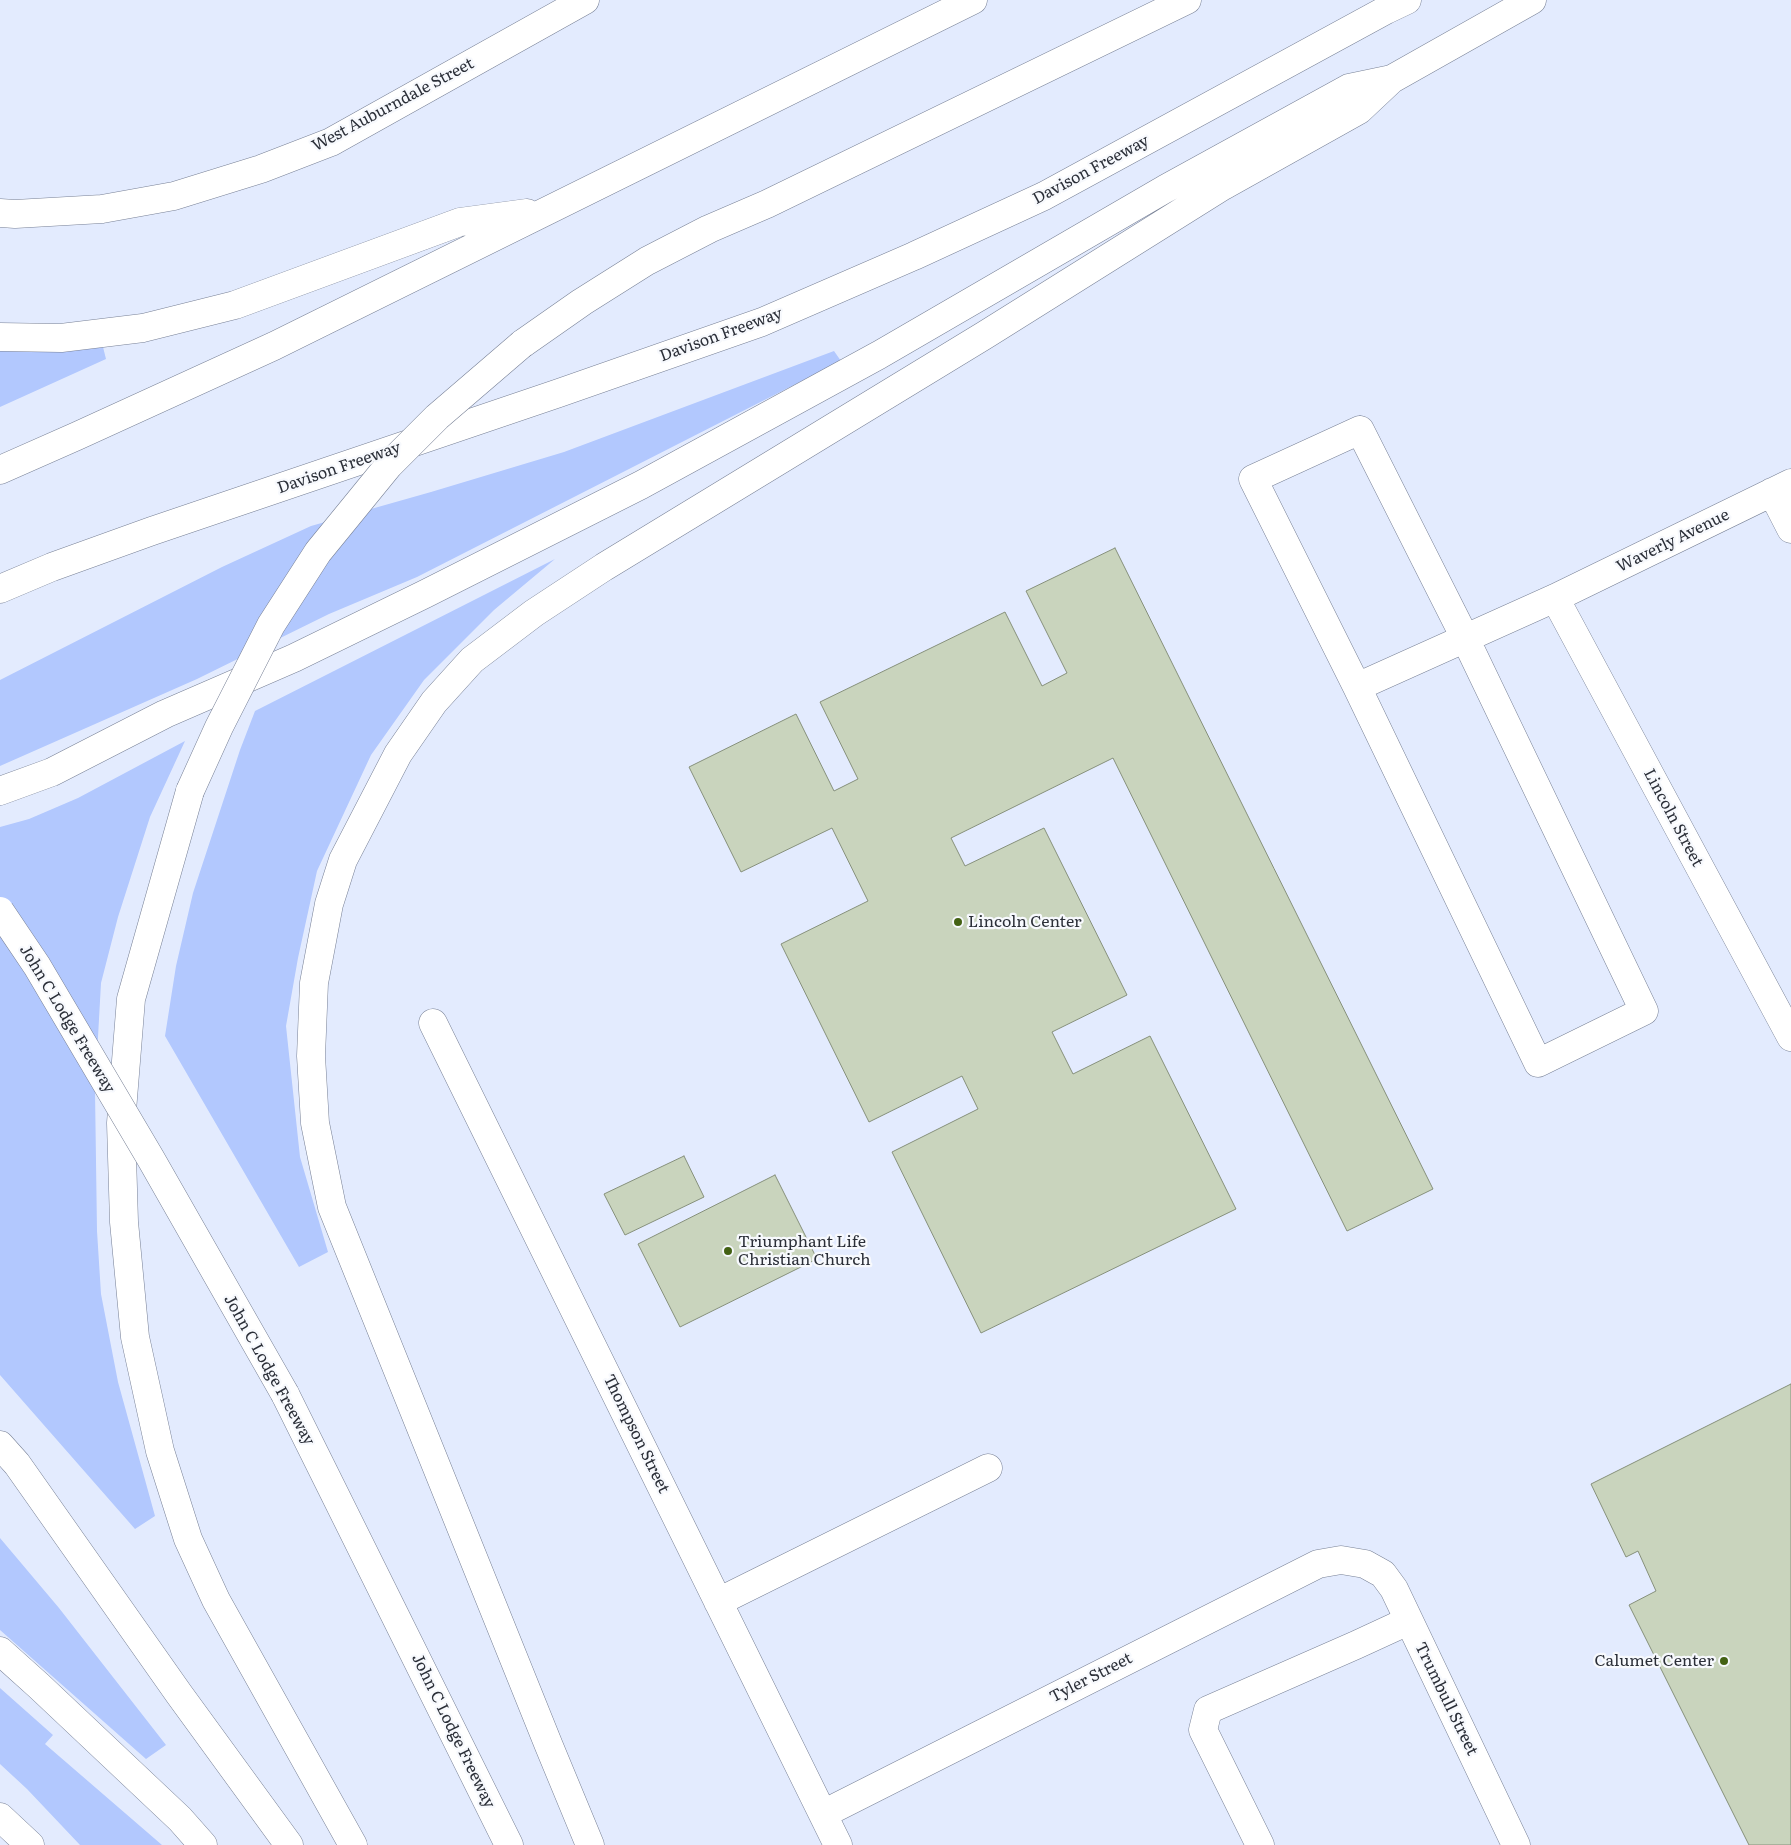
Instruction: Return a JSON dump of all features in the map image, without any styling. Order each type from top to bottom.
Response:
[{"type":"main road","name":"West Auburndale Street","points":[[5,211],[102,209],[174,196],[261,169],[331,142],[585,0]]},
{"type":"main road","points":[[0,470],[274,346],[973,0]]},
{"type":"main road","points":[[353,1845],[216,1600],[188,1539],[160,1451],[136,1338],[124,1222],[120,1123],[131,999],[190,791],[219,727],[271,625],[318,552],[389,465],[437,417],[522,344],[582,302],[647,261],[709,229],[776,200],[1187,0]]},
{"type":"main road","name":"Davison Freeway","points":[[0,589],[52,567],[152,531],[559,394],[762,322],[914,256],[1044,196],[1377,14],[1407,0]]},
{"type":"main road","points":[[590,1845],[332,1207],[316,1123],[312,1056],[314,983],[329,904],[343,860],[398,754],[434,702],[472,660],[534,613],[604,567],[985,335],[1223,186],[1359,110],[1392,79],[1532,0]]},
{"type":"main road","points":[[0,791],[52,772],[165,714],[294,658],[641,485],[879,355],[1165,189],[1349,88],[1392,79]]},
{"type":"main road","points":[[0,337],[61,338],[143,328],[235,305],[460,222],[551,210]]},
{"type":"main road","points":[[1360,430],[1465,638],[1644,1011],[1538,1063],[1357,687],[1253,479],[1360,430]]},
{"type":"main road","points":[[1782,488],[1791,529]]},
{"type":"main road","name":"Waverly Avenue","points":[[1357,687],[1555,598],[1782,488]]},
{"type":"main road","name":"Lincoln Street","points":[[1555,598],[1791,1037]]},
{"type":"main road","name":"John C Lodge Freeway","points":[[0,911],[36,966],[136,1134],[285,1394],[509,1845]]},
{"type":"main road","name":"Thompson Street","points":[[433,1024],[838,1845]]},
{"type":"main road","points":[[0,1445],[17,1464],[179,1694],[289,1845]]},
{"type":"main road","points":[[718,1602],[988,1468]]},
{"type":"main road","name":"Tyler Street","points":[[823,1814],[1318,1564],[1341,1560],[1365,1564]]},
{"type":"main road","name":"Trumbull Street","points":[[1365,1564],[1383,1574],[1394,1589],[1516,1845]]},
{"type":"main road","points":[[1260,1845],[1203,1730],[1208,1710],[1362,1643],[1408,1620]]},
{"type":"main road","points":[[0,1651],[40,1686],[180,1819],[203,1845]]},
{"type":"main road","points":[[0,1818],[30,1845]]},
{"type":"shaded area","points":[[0,347],[39,349],[103,347],[106,359],[0,407]]},
{"type":"shaded area","points":[[834,351],[841,361],[417,577],[329,614],[197,679],[0,766],[0,680],[222,567],[311,526],[564,452]]},
{"type":"shaded area","points":[[555,559],[494,610],[424,680],[371,755],[317,871],[298,958],[286,1026],[300,1157],[328,1252],[299,1267],[165,1036],[176,966],[193,893],[240,750],[255,711]]},
{"type":"shaded area","points":[[185,741],[150,817],[118,917],[101,983],[95,1091],[97,1231],[101,1294],[118,1382],[155,1516],[135,1529],[0,1375],[0,827],[29,819],[78,798]]},
{"type":"shaded area","points":[[0,1538],[59,1608],[166,1745],[146,1759],[0,1630]]},
{"type":"shaded area","points":[[0,1688],[53,1735],[45,1744],[162,1845],[80,1845],[27,1789],[0,1764]]},
{"type":"building","name":"Lincoln Center","points":[[1115,548],[1433,1189],[1347,1231],[1113,758],[951,838],[965,866],[1044,828],[1127,995],[1052,1032],[1073,1074],[1150,1036],[1236,1209],[981,1333],[892,1152],[978,1109],[962,1076],[869,1122],[781,944],[868,901],[832,828],[741,872],[689,767],[796,714],[834,791],[858,779],[820,702],[1005,612],[1042,686],[1067,673],[1026,591]]},
{"type":"building","points":[[684,1156],[704,1197],[625,1235],[604,1194]]},
{"type":"building","name":"Triumphant Life Christian Church","points":[[775,1175],[817,1259],[680,1327],[638,1244]]},
{"type":"building","name":"Calumet Center","points":[[1791,1384],[1791,1845],[1749,1845],[1629,1605],[1656,1591],[1638,1551],[1626,1557],[1591,1484]]},
{"type":"place","name":"Lincoln Center","points":[[958,922]]},
{"type":"place","name":"Triumphant Life Christian Church","points":[[728,1251]]},
{"type":"place","name":"Calumet Center","points":[[1724,1661]]}]
